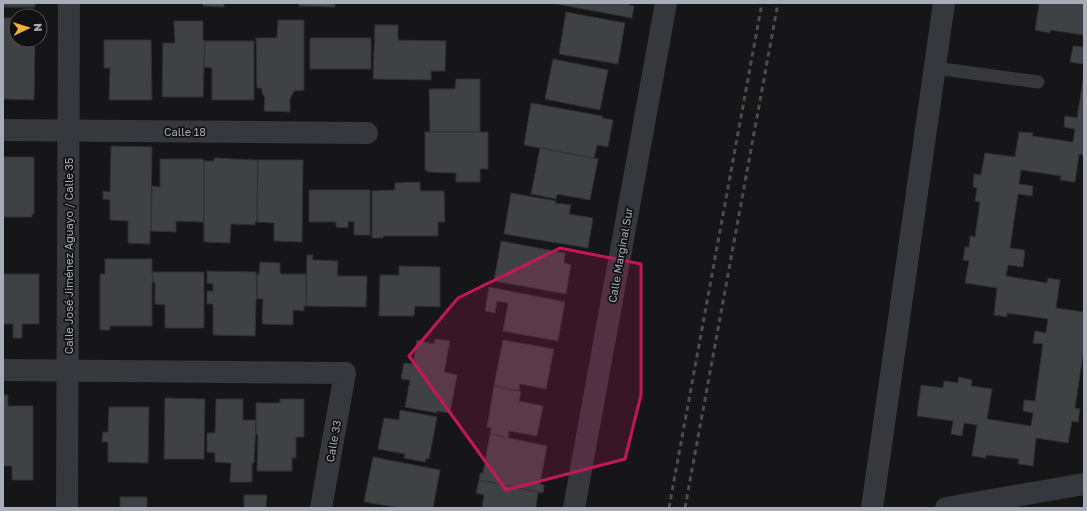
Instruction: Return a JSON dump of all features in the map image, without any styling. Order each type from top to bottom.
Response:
[{"type":"street","name":"Calle José Jiménez Aguayo / Calle 35","points":[[67,508],[69,3]]},
{"type":"street","name":"Calle Marginal Sur","points":[[574,508],[666,3]]},
{"type":"street","points":[[872,508],[944,3]]},
{"type":"street","name":"Calle 18","points":[[3,130],[367,133]]},
{"type":"street","points":[[3,370],[67,370]]},
{"type":"street","name":"Calle 33","points":[[67,370],[345,374],[321,508]]},
{"type":"street","points":[[946,508],[1084,484]]},
{"type":"lane","points":[[935,68],[1038,82]]},
{"type":"highlighted area","points":[[560,248],[641,264],[641,395],[625,459],[506,490],[409,356],[458,298]]},
{"type":"building","points":[[3,3],[35,3],[35,7],[3,7]]},
{"type":"building","points":[[203,3],[224,3],[224,7],[203,6]]},
{"type":"building","points":[[299,3],[335,3],[335,7],[299,6]]},
{"type":"building","points":[[551,3],[630,3],[629,5],[634,6],[632,18]]},
{"type":"building","points":[[1034,3],[1084,3],[1084,35],[1050,30],[1050,33],[1035,30],[1039,4]]},
{"type":"building","points":[[566,12],[625,23],[618,64],[559,54]]},
{"type":"building","points":[[3,18],[8,18],[8,48],[35,48],[34,100],[3,99]]},
{"type":"building","points":[[278,20],[304,20],[304,90],[294,91],[290,99],[290,112],[264,111],[265,98],[262,93],[262,88],[257,88],[256,38],[277,38]]},
{"type":"building","points":[[174,21],[203,21],[203,40],[205,41],[203,97],[162,97],[163,43],[175,43]]},
{"type":"building","points":[[375,25],[398,25],[398,40],[446,41],[445,71],[431,71],[431,80],[373,79]]},
{"type":"building","points":[[310,38],[371,38],[371,69],[310,69]]},
{"type":"building","points":[[104,40],[151,40],[152,100],[109,100],[110,68],[104,68]]},
{"type":"building","points":[[205,41],[254,41],[254,100],[212,100],[212,68],[204,67]]},
{"type":"building","points":[[1073,46],[1084,47],[1084,64],[1070,62]]},
{"type":"building","points":[[553,59],[608,70],[600,110],[545,99]]},
{"type":"building","points":[[1084,74],[1084,155],[1079,154],[1075,182],[1060,180],[1061,176],[1021,170],[1019,184],[1033,186],[1032,196],[1018,194],[1010,248],[1025,250],[1023,267],[1008,265],[1006,276],[1047,283],[1048,278],[1060,280],[1056,308],[1084,312],[1084,348],[1075,408],[1080,409],[1078,422],[1072,421],[1068,443],[1036,438],[1033,466],[1018,464],[1019,459],[986,455],[986,458],[972,456],[977,425],[964,423],[962,436],[951,434],[953,421],[917,416],[921,385],[943,388],[944,381],[958,383],[959,377],[972,380],[971,386],[992,389],[987,419],[1031,426],[1033,413],[1023,411],[1024,400],[1035,401],[1043,344],[1033,343],[1035,331],[1046,333],[1048,319],[1007,313],[1007,317],[994,315],[997,288],[965,283],[969,261],[963,260],[965,247],[969,247],[970,236],[975,237],[980,202],[975,201],[977,188],[973,187],[974,174],[981,175],[985,153],[1015,157],[1019,132],[1033,133],[1032,136],[1073,142],[1075,129],[1064,127],[1065,116],[1077,118]]},
{"type":"building","points":[[456,79],[480,79],[481,132],[430,132],[429,89],[455,89]]},
{"type":"building","points":[[531,103],[602,116],[602,118],[613,120],[608,147],[597,145],[594,158],[596,159],[524,145]]},
{"type":"building","points":[[425,132],[488,132],[488,169],[480,169],[480,182],[456,182],[456,173],[429,172],[425,170]]},
{"type":"building","points":[[111,146],[152,147],[150,244],[128,243],[128,221],[110,220],[110,200],[103,199],[103,191],[110,192]]},
{"type":"building","points":[[540,148],[598,159],[590,200],[557,194],[556,199],[531,194]]},
{"type":"building","points":[[3,157],[34,157],[34,214],[32,214],[32,217],[3,217]]},
{"type":"building","points":[[214,158],[258,160],[257,222],[255,222],[255,225],[231,224],[230,243],[204,242],[204,161],[214,161]]},
{"type":"building","points":[[160,159],[203,159],[204,222],[176,221],[176,232],[151,231],[152,186],[160,187]]},
{"type":"building","points":[[258,160],[303,160],[302,242],[274,241],[274,223],[257,222]]},
{"type":"building","points":[[420,182],[420,191],[444,191],[445,222],[438,222],[438,236],[383,236],[383,238],[372,238],[372,191],[395,190],[395,183]]},
{"type":"building","points":[[309,190],[370,190],[370,235],[354,235],[354,222],[348,221],[348,228],[336,227],[336,222],[309,222]]},
{"type":"building","points":[[511,193],[571,205],[569,214],[593,218],[588,248],[504,234]]},
{"type":"building","points":[[501,241],[565,253],[564,263],[571,265],[566,294],[494,281]]},
{"type":"building","points":[[307,255],[313,255],[312,260],[338,261],[337,275],[339,276],[367,276],[366,307],[306,306]]},
{"type":"building","points":[[105,259],[152,259],[152,326],[110,326],[110,330],[100,330],[100,274],[105,274]]},
{"type":"building","points":[[260,262],[280,263],[280,273],[282,274],[306,274],[306,306],[304,306],[304,311],[293,310],[293,325],[262,324],[263,299],[257,299],[257,274],[259,274]]},
{"type":"building","points":[[399,266],[440,267],[440,307],[415,306],[414,316],[379,316],[380,275],[399,275]]},
{"type":"building","points":[[207,271],[256,272],[257,299],[255,336],[213,335],[213,304],[207,304],[207,291],[213,291],[213,284],[207,283]]},
{"type":"building","points":[[152,272],[204,272],[204,328],[165,328],[165,305],[155,304],[155,283],[153,282]]},
{"type":"building","points":[[3,274],[39,274],[39,324],[22,324],[22,338],[13,338],[13,324],[3,324]]},
{"type":"building","points":[[489,287],[565,302],[558,341],[503,331],[508,303],[497,301],[495,313],[485,311]]},
{"type":"building","points":[[435,339],[450,341],[444,372],[457,375],[450,413],[437,411],[437,413],[405,407],[410,380],[401,379],[404,363],[413,364],[417,340],[434,344]]},
{"type":"building","points":[[503,340],[554,349],[546,389],[520,384],[520,391],[494,386]]},
{"type":"building","points":[[494,386],[521,391],[519,401],[543,406],[537,436],[509,431],[508,438],[490,434],[491,428],[487,427]]},
{"type":"building","points":[[3,395],[8,395],[8,406],[33,406],[33,480],[12,480],[12,466],[3,466]]},
{"type":"building","points":[[165,398],[205,399],[204,459],[164,459]]},
{"type":"building","points":[[216,399],[243,399],[243,420],[256,420],[254,463],[252,463],[252,482],[230,482],[231,463],[215,462],[215,453],[207,452],[207,433],[215,433]]},
{"type":"building","points":[[280,399],[304,399],[304,437],[296,437],[296,458],[292,458],[292,471],[257,471],[258,435],[256,434],[256,403],[280,403]]},
{"type":"building","points":[[109,407],[149,407],[148,463],[108,462],[108,442],[102,442],[103,432],[108,432]]},
{"type":"building","points":[[400,410],[437,417],[429,459],[426,458],[425,462],[404,458],[405,454],[378,449],[384,418],[399,420]]},
{"type":"building","points":[[490,434],[547,446],[540,484],[544,485],[543,493],[479,480],[480,473],[483,473]]},
{"type":"building","points":[[373,457],[440,470],[433,508],[401,508],[364,502]]},
{"type":"building","points":[[479,480],[538,492],[536,508],[482,508],[484,495],[476,493]]},
{"type":"building","points":[[244,495],[267,495],[266,508],[244,508]]},
{"type":"building","points":[[120,497],[147,497],[147,508],[120,508]]},
{"type":"railway","points":[[669,508],[762,3]]},
{"type":"railway","points":[[685,508],[778,3]]}]
